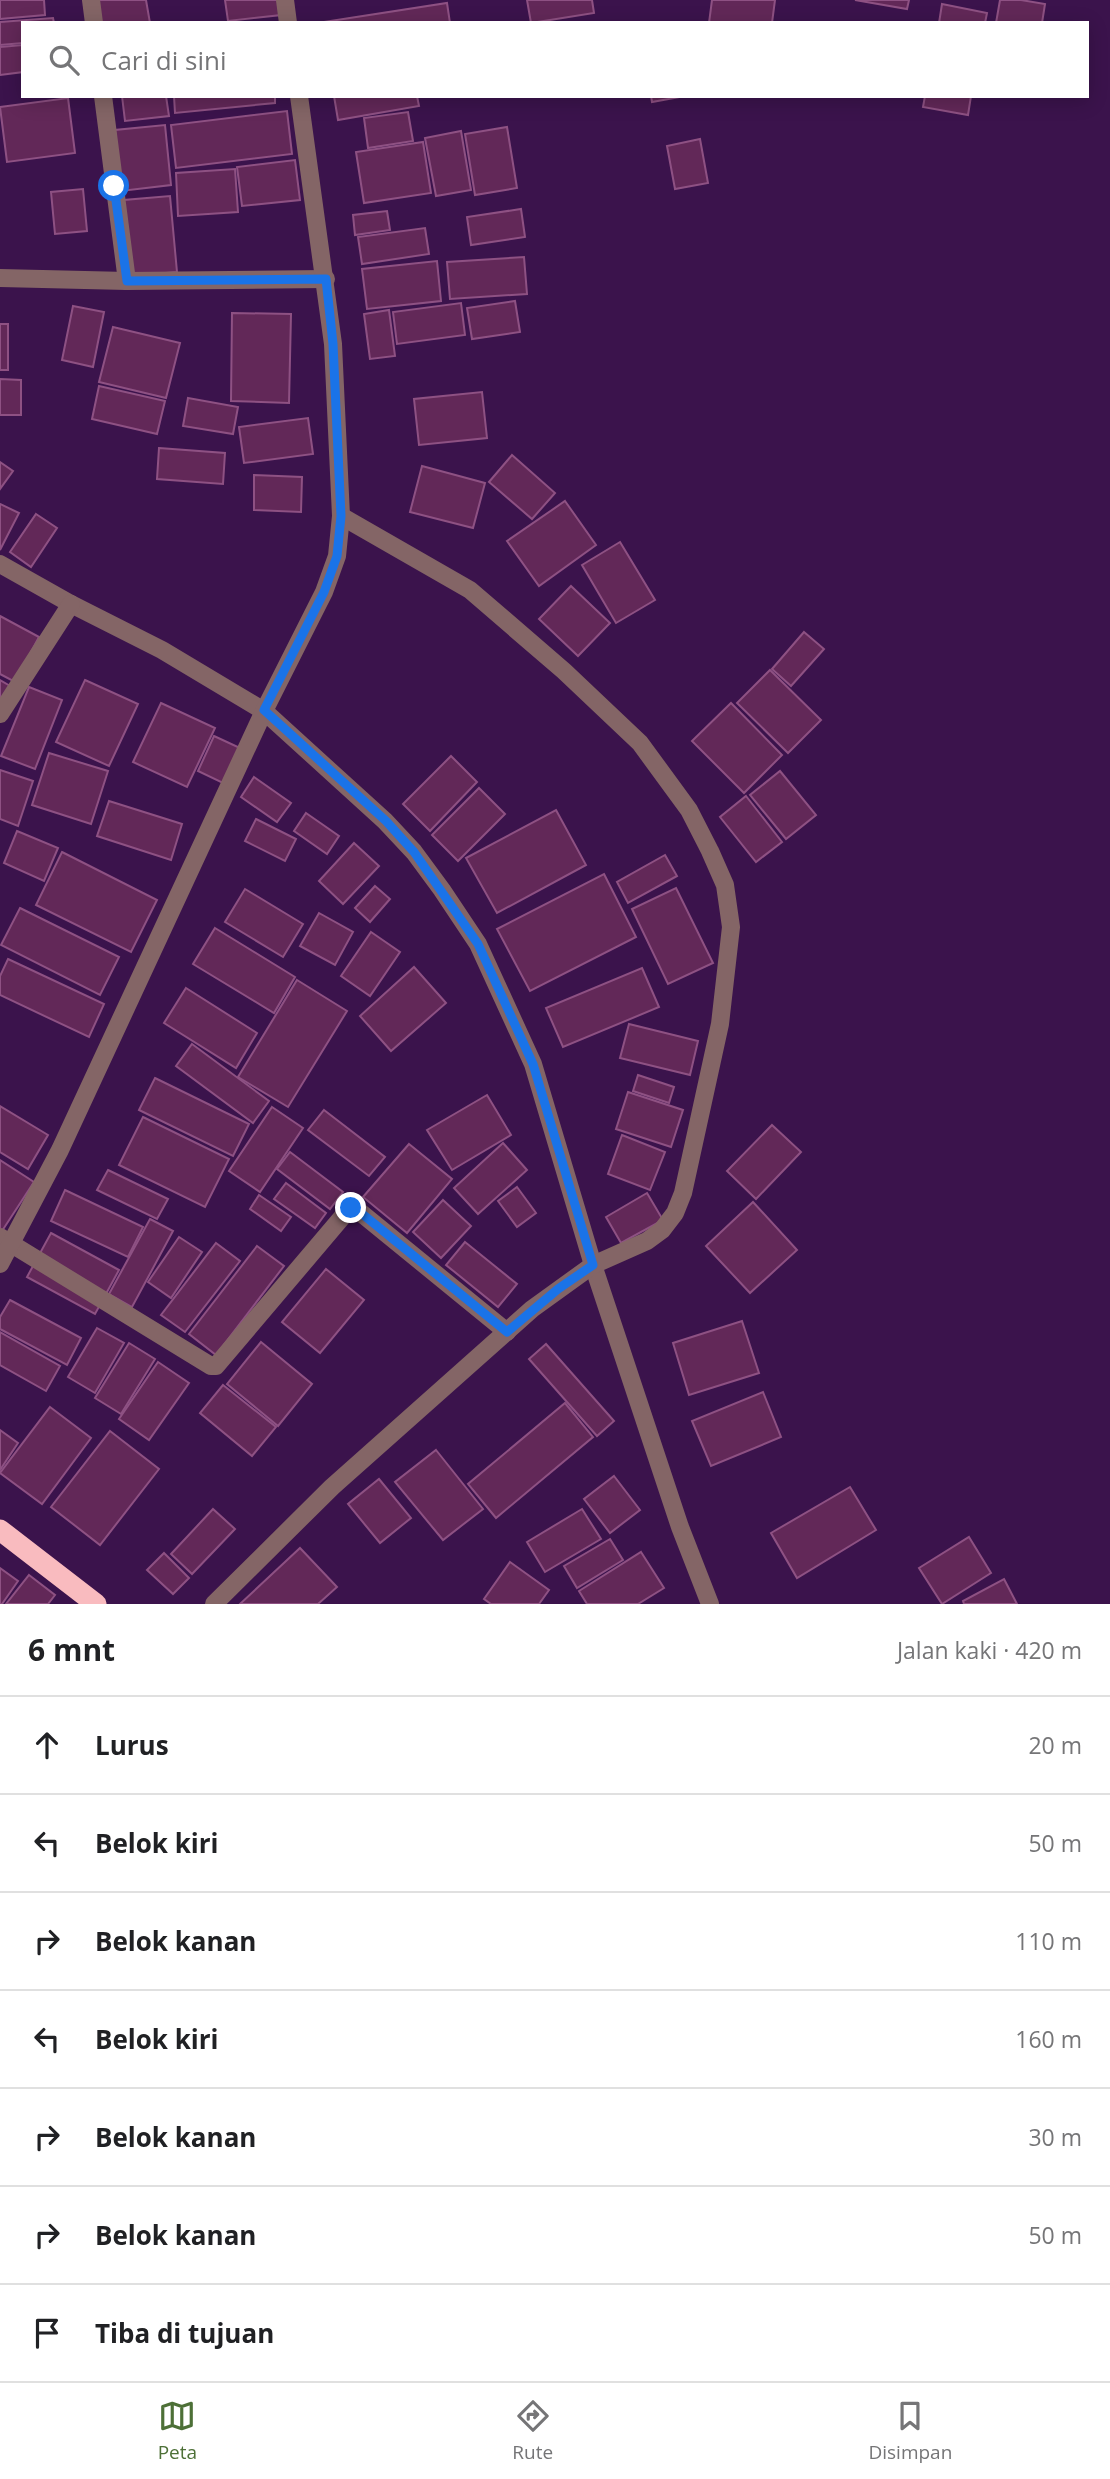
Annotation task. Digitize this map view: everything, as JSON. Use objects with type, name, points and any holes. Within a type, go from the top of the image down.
[{"type":"highway","points":[[0,1530],[96,1604]]},
{"type":"street","points":[[91,0],[94,21]]},
{"type":"street","points":[[285,0],[288,21]]},
{"type":"street","points":[[103,98],[127,281]]},
{"type":"street","points":[[0,1264],[5,1240],[60,1150],[264,710],[324,592],[337,556],[341,516],[333,344],[299,98]]},
{"type":"street","points":[[0,278],[127,281],[326,279]]},
{"type":"street","points":[[214,1604],[332,1487],[558,1289],[593,1265],[647,1241],[662,1230],[675,1213],[683,1193],[723,1001],[731,927],[725,885],[689,810],[640,743],[564,671],[470,590],[341,516]]},
{"type":"street","points":[[0,564],[162,650],[264,710],[393,829],[414,852],[478,944],[533,1064],[593,1265],[680,1527],[710,1604]]},
{"type":"street","points":[[0,714],[71,604]]},
{"type":"street","points":[[5,1240],[204,1364],[216,1366],[349,1209],[355,1208],[507,1332]]},
{"type":"building","points":[[0,0],[44,0],[45,15],[0,19]]},
{"type":"building","points":[[96,0],[146,0],[150,21],[99,21]]},
{"type":"building","points":[[225,0],[279,0],[281,15],[228,21]]},
{"type":"building","points":[[527,0],[592,0],[594,13],[531,21]]},
{"type":"building","points":[[712,0],[775,0],[772,21],[709,21]]},
{"type":"building","points":[[855,0],[909,0],[907,9]]},
{"type":"building","points":[[1000,0],[1045,4],[1042,21],[996,21]]},
{"type":"building","points":[[447,3],[450,21],[330,21]]},
{"type":"building","points":[[942,4],[987,13],[985,21],[939,21]]},
{"type":"building","points":[[53,18],[54,21],[21,21],[21,43],[0,45],[0,22]]},
{"type":"building","points":[[21,45],[21,72],[0,75],[0,47]]},
{"type":"building","points":[[68,98],[75,153],[7,162],[0,107]]},
{"type":"building","points":[[122,98],[166,98],[169,116],[125,121]]},
{"type":"building","points":[[174,98],[275,98],[275,103],[175,113]]},
{"type":"building","points":[[334,98],[417,98],[419,106],[338,120]]},
{"type":"building","points":[[651,98],[674,98],[652,102]]},
{"type":"building","points":[[925,98],[971,98],[968,115],[923,107]]},
{"type":"building","points":[[287,111],[292,154],[176,168],[171,125]]},
{"type":"building","points":[[408,112],[413,141],[368,148],[364,118]]},
{"type":"building","points":[[165,125],[171,185],[121,191],[115,130]]},
{"type":"building","points":[[507,127],[517,188],[475,195],[465,134]]},
{"type":"building","points":[[461,131],[471,190],[436,196],[425,138]]},
{"type":"building","points":[[700,139],[708,183],[675,189],[667,146]]},
{"type":"building","points":[[423,142],[431,193],[364,203],[356,152]]},
{"type":"building","points":[[295,160],[300,200],[242,206],[237,167]]},
{"type":"building","points":[[235,169],[238,212],[178,216],[176,173]]},
{"type":"building","points":[[83,189],[87,231],[55,234],[51,192]]},
{"type":"building","points":[[170,196],[177,272],[131,276],[124,200]]},
{"type":"building","points":[[521,209],[525,237],[471,245],[467,217]]},
{"type":"building","points":[[387,211],[390,230],[355,235],[353,215]]},
{"type":"building","points":[[425,228],[429,254],[362,264],[358,237]]},
{"type":"building","points":[[524,257],[527,294],[450,299],[447,262]]},
{"type":"building","points":[[437,261],[441,301],[367,309],[362,269]]},
{"type":"building","points":[[515,301],[520,332],[472,339],[467,308]]},
{"type":"building","points":[[461,303],[465,335],[397,344],[393,312]]},
{"type":"building","points":[[73,306],[104,312],[93,367],[62,360]]},
{"type":"building","points":[[389,310],[395,356],[370,359],[364,314]]},
{"type":"building","points":[[232,313],[291,314],[289,403],[231,401]]},
{"type":"building","points":[[0,324],[8,324],[8,370],[0,370]]},
{"type":"building","points":[[113,327],[180,343],[166,398],[99,382]]},
{"type":"building","points":[[0,379],[21,380],[21,415],[0,415]]},
{"type":"building","points":[[99,386],[165,401],[157,434],[92,419]]},
{"type":"building","points":[[482,392],[487,438],[419,445],[414,399]]},
{"type":"building","points":[[188,398],[238,407],[233,434],[183,426]]},
{"type":"building","points":[[308,418],[313,454],[244,463],[239,427]]},
{"type":"building","points":[[159,448],[225,453],[223,484],[157,479]]},
{"type":"building","points":[[512,455],[555,493],[532,519],[489,482]]},
{"type":"building","points":[[0,462],[13,471],[0,489]]},
{"type":"building","points":[[422,466],[485,483],[473,528],[410,512]]},
{"type":"building","points":[[254,475],[302,477],[301,512],[254,510]]},
{"type":"building","points":[[565,501],[596,545],[539,586],[507,541]]},
{"type":"building","points":[[0,504],[19,513],[0,550]]},
{"type":"building","points":[[36,514],[57,528],[31,567],[10,552]]},
{"type":"building","points":[[620,542],[655,600],[616,623],[582,565]]},
{"type":"building","points":[[571,586],[610,623],[578,656],[539,619]]},
{"type":"building","points":[[0,616],[39,637],[15,682],[0,674]]},
{"type":"building","points":[[804,632],[824,649],[791,686],[772,669]]},
{"type":"building","points":[[770,670],[821,720],[788,753],[737,703]]},
{"type":"building","points":[[0,680],[12,687],[0,708]]},
{"type":"building","points":[[85,680],[138,704],[109,766],[56,742]]},
{"type":"building","points":[[29,687],[62,700],[35,769],[1,756]]},
{"type":"building","points":[[161,703],[215,728],[187,787],[133,762]]},
{"type":"building","points":[[731,703],[782,755],[744,793],[692,741]]},
{"type":"building","points":[[214,736],[240,748],[223,783],[198,771]]},
{"type":"building","points":[[49,753],[108,771],[91,824],[32,805]]},
{"type":"building","points":[[451,756],[477,782],[430,831],[403,804]]},
{"type":"building","points":[[0,770],[33,781],[18,826],[0,819]]},
{"type":"building","points":[[780,771],[816,815],[786,839],[750,795]]},
{"type":"building","points":[[254,777],[291,803],[277,822],[241,797]]},
{"type":"building","points":[[479,788],[505,814],[458,861],[432,835]]},
{"type":"building","points":[[746,796],[782,842],[756,862],[720,817]]},
{"type":"building","points":[[109,801],[182,824],[171,860],[97,836]]},
{"type":"building","points":[[556,810],[586,865],[497,913],[466,858]]},
{"type":"building","points":[[306,813],[339,836],[327,854],[294,831]]},
{"type":"building","points":[[256,819],[296,839],[285,861],[245,841]]},
{"type":"building","points":[[17,831],[58,848],[44,881],[4,863]]},
{"type":"building","points":[[354,843],[379,866],[343,904],[319,881]]},
{"type":"building","points":[[62,852],[157,900],[131,952],[36,905]]},
{"type":"building","points":[[665,855],[677,876],[628,903],[617,882]]},
{"type":"building","points":[[604,874],[636,937],[530,991],[497,929]]},
{"type":"building","points":[[375,886],[390,899],[370,922],[355,908]]},
{"type":"building","points":[[676,888],[713,963],[668,984],[632,909]]},
{"type":"building","points":[[245,889],[303,924],[283,957],[225,922]]},
{"type":"building","points":[[20,908],[119,957],[100,995],[1,945]]},
{"type":"building","points":[[319,913],[353,932],[335,965],[300,946]]},
{"type":"building","points":[[215,928],[295,977],[274,1013],[193,964]]},
{"type":"building","points":[[371,932],[400,952],[370,996],[341,976]]},
{"type":"building","points":[[8,959],[104,1004],[89,1037],[0,995],[0,976]]},
{"type":"building","points":[[414,967],[446,1003],[391,1051],[360,1016]]},
{"type":"building","points":[[642,968],[659,1007],[563,1047],[546,1008]]},
{"type":"building","points":[[297,980],[347,1011],[288,1107],[238,1077]]},
{"type":"building","points":[[186,988],[257,1033],[236,1068],[164,1023]]},
{"type":"building","points":[[629,1024],[698,1041],[690,1075],[620,1058]]},
{"type":"building","points":[[192,1044],[269,1101],[253,1123],[176,1066]]},
{"type":"building","points":[[638,1075],[674,1087],[669,1103],[633,1091]]},
{"type":"building","points":[[155,1078],[249,1124],[233,1156],[139,1110]]},
{"type":"building","points":[[628,1092],[683,1110],[671,1147],[616,1129]]},
{"type":"building","points":[[487,1095],[511,1135],[452,1170],[427,1130]]},
{"type":"building","points":[[0,1106],[48,1135],[28,1169],[0,1152]]},
{"type":"building","points":[[272,1107],[303,1128],[260,1192],[229,1171]]},
{"type":"building","points":[[324,1110],[385,1157],[369,1176],[308,1130]]},
{"type":"building","points":[[143,1117],[229,1159],[205,1207],[119,1165]]},
{"type":"building","points":[[772,1125],[801,1152],[756,1199],[727,1171]]},
{"type":"building","points":[[622,1135],[665,1152],[650,1190],[608,1174]]},
{"type":"building","points":[[503,1143],[527,1170],[478,1214],[454,1188]]},
{"type":"building","points":[[409,1144],[452,1179],[407,1233],[363,1197]]},
{"type":"building","points":[[290,1152],[343,1192],[330,1209],[277,1169]]},
{"type":"building","points":[[0,1160],[34,1182],[2,1231],[0,1229]]},
{"type":"building","points":[[108,1170],[168,1199],[157,1219],[97,1190]]},
{"type":"building","points":[[286,1183],[326,1213],[315,1228],[274,1199]]},
{"type":"building","points":[[517,1187],[536,1213],[517,1227],[498,1201]]},
{"type":"building","points":[[65,1190],[143,1227],[128,1257],[51,1221]]},
{"type":"building","points":[[647,1193],[663,1220],[621,1243],[606,1217]]},
{"type":"building","points":[[259,1195],[291,1217],[281,1231],[250,1209]]},
{"type":"building","points":[[443,1200],[471,1226],[441,1258],[413,1232]]},
{"type":"building","points":[[753,1202],[797,1250],[750,1293],[706,1246]]},
{"type":"building","points":[[150,1219],[173,1231],[132,1307],[109,1294]]},
{"type":"building","points":[[51,1233],[119,1270],[95,1314],[27,1277]]},
{"type":"building","points":[[179,1237],[202,1252],[171,1298],[148,1282]]},
{"type":"building","points":[[465,1242],[517,1284],[498,1307],[446,1265]]},
{"type":"building","points":[[216,1243],[240,1261],[185,1332],[161,1315]]},
{"type":"building","points":[[257,1246],[284,1266],[216,1355],[189,1334]]},
{"type":"building","points":[[326,1269],[364,1300],[320,1353],[282,1322]]},
{"type":"building","points":[[10,1300],[81,1338],[67,1365],[0,1329],[0,1317]]},
{"type":"building","points":[[742,1321],[759,1373],[689,1395],[673,1343]]},
{"type":"building","points":[[97,1328],[124,1343],[95,1393],[68,1377]]},
{"type":"building","points":[[0,1332],[60,1366],[46,1391],[0,1365]]},
{"type":"building","points":[[261,1342],[312,1384],[278,1426],[227,1384]]},
{"type":"building","points":[[129,1343],[155,1359],[121,1414],[95,1398]]},
{"type":"building","points":[[546,1344],[614,1421],[597,1436],[529,1359]]},
{"type":"building","points":[[158,1362],[189,1383],[149,1440],[119,1419]]},
{"type":"building","points":[[223,1385],[276,1427],[252,1456],[200,1413]]},
{"type":"building","points":[[763,1392],[781,1437],[711,1466],[692,1421]]},
{"type":"building","points":[[565,1403],[593,1437],[496,1518],[468,1484]]},
{"type":"building","points":[[50,1407],[91,1438],[42,1504],[0,1473]]},
{"type":"building","points":[[0,1430],[18,1443],[0,1470]]},
{"type":"building","points":[[110,1431],[159,1469],[100,1545],[51,1507]]},
{"type":"building","points":[[436,1450],[483,1509],[443,1540],[395,1482]]},
{"type":"building","points":[[614,1476],[640,1510],[610,1533],[584,1499]]},
{"type":"building","points":[[379,1479],[411,1518],[380,1543],[348,1504]]},
{"type":"building","points":[[850,1487],[876,1530],[797,1578],[771,1533]]},
{"type":"building","points":[[213,1509],[235,1529],[192,1574],[171,1554]]},
{"type":"building","points":[[582,1509],[601,1539],[545,1572],[527,1542]]},
{"type":"building","points":[[969,1537],[991,1573],[942,1604],[919,1568]]},
{"type":"building","points":[[610,1539],[623,1560],[577,1588],[564,1566]]},
{"type":"building","points":[[300,1548],[337,1587],[318,1604],[240,1604]]},
{"type":"building","points":[[641,1552],[664,1588],[638,1604],[587,1604],[579,1591]]},
{"type":"building","points":[[164,1553],[189,1578],[173,1594],[147,1570]]},
{"type":"building","points":[[510,1562],[549,1590],[539,1604],[491,1604],[484,1599]]},
{"type":"building","points":[[0,1568],[18,1581],[2,1604],[0,1604]]},
{"type":"building","points":[[29,1575],[55,1595],[48,1604],[6,1604]]},
{"type":"building","points":[[1004,1579],[1017,1604],[964,1604],[963,1601]]},
{"type":"route","points":[[114,186],[127,281],[326,279],[333,344],[341,516],[337,556],[324,592],[264,710],[386,821],[414,852],[478,944],[533,1064],[593,1265],[558,1289],[507,1332],[355,1208],[351,1208]]}]
